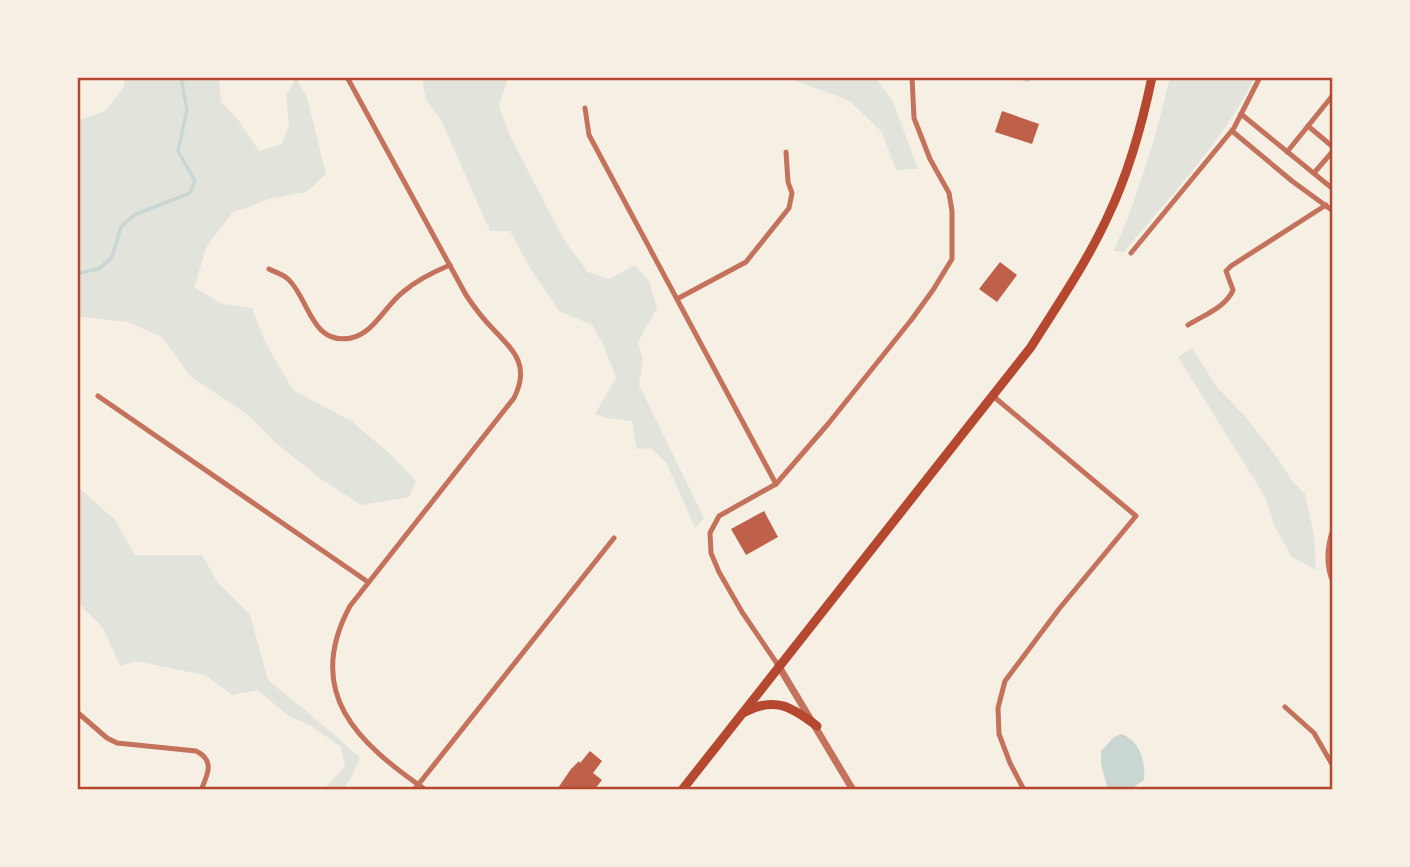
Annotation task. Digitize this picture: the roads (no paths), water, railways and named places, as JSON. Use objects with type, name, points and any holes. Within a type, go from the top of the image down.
[{"type":"main road","points":[[682,790],[1031,347],[1070,286],[1110,214],[1141,128],[1152,77]]},
{"type":"main road","points":[[740,715],[757,706],[775,704],[796,710],[817,726]]},
{"type":"street","points":[[347,77],[450,265],[478,312],[517,355],[521,372],[514,398],[350,606],[336,638],[332,668],[335,687],[355,730],[416,787],[426,790]]},
{"type":"street","points":[[853,790],[817,726],[719,572],[711,553],[710,533],[719,516],[776,484],[828,424],[933,290],[952,259],[952,211],[942,176],[930,159],[914,118],[912,77]]},
{"type":"street","points":[[1131,253],[1232,131],[1260,77]]},
{"type":"street","points":[[1287,152],[1333,95]]},
{"type":"street","points":[[585,108],[589,135],[776,484]]},
{"type":"street","points":[[1241,114],[1333,189]]},
{"type":"street","points":[[1308,126],[1333,149],[1314,173]]},
{"type":"street","points":[[1232,131],[1333,211]]},
{"type":"street","points":[[677,299],[746,262],[789,208],[792,193],[788,182],[786,152]]},
{"type":"street","points":[[1313,195],[1324,181]]},
{"type":"street","points":[[1188,325],[1231,296],[1233,290],[1226,271],[1231,266],[1326,205]]},
{"type":"street","points":[[269,269],[289,279],[317,327],[343,339],[360,335],[369,329],[413,283],[450,265]]},
{"type":"street","points":[[98,396],[368,582]]},
{"type":"street","points":[[993,396],[1136,516],[1059,609],[1005,681],[998,708],[999,734],[1024,790]]},
{"type":"street","points":[[1333,529],[1327,553],[1333,582]]},
{"type":"street","points":[[416,787],[614,538]]},
{"type":"street","points":[[1285,707],[1314,733],[1333,766]]},
{"type":"street","points":[[77,712],[107,738],[117,743],[196,751],[202,754],[207,759],[209,771],[201,790]]},
{"type":"waterway","points":[[77,274],[100,268],[112,257],[121,227],[134,215],[190,193],[195,181],[178,151],[187,110],[181,77]]},
{"type":"waterway","points":[[1017,77],[1028,80]]}]
